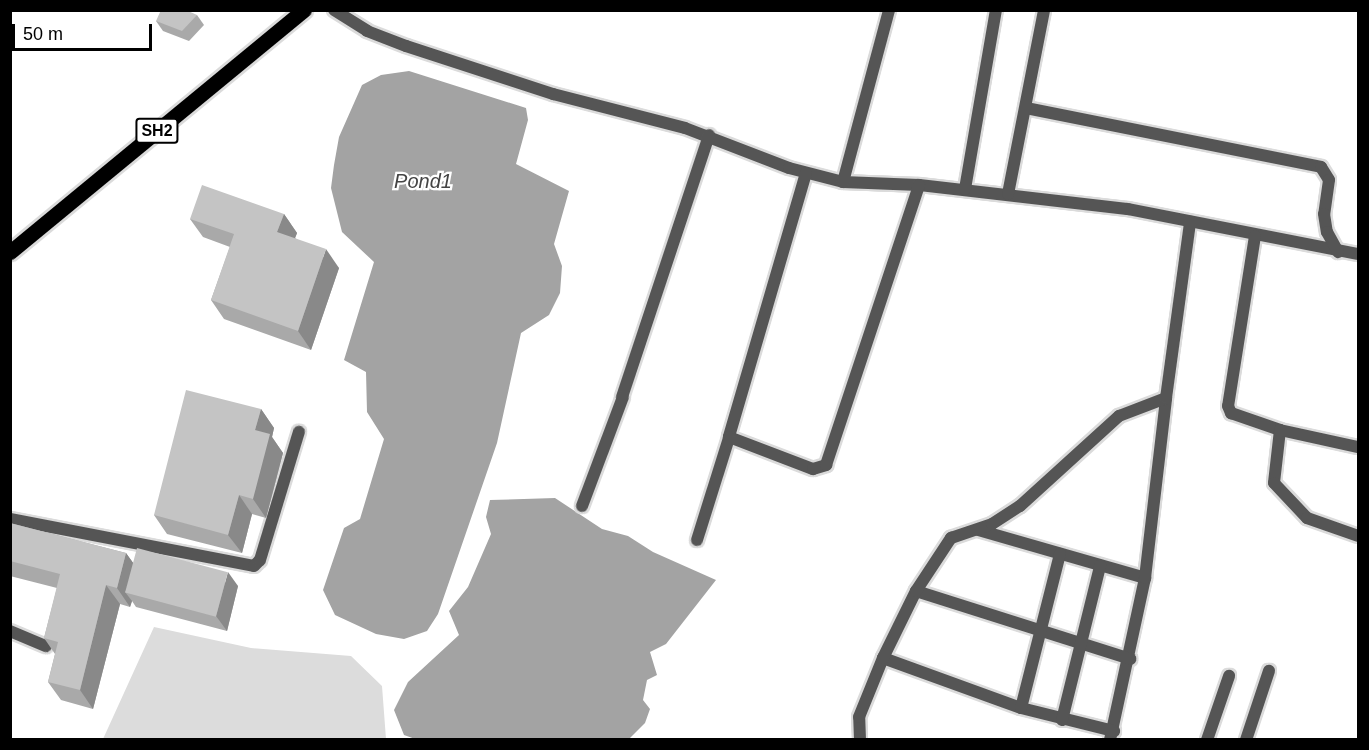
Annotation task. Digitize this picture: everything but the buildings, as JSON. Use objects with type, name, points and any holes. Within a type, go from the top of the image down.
[{"type":"main road","name":"SH2","points":[[10,252],[304,10]]},
{"type":"street","points":[[334,10],[367,31],[406,46],[553,94],[709,135],[806,173],[843,182],[919,184],[1128,209],[1255,236],[1359,254]]},
{"type":"street","points":[[843,182],[889,10]]},
{"type":"street","points":[[965,189],[996,10]]},
{"type":"street","points":[[1008,194],[1044,10]]},
{"type":"street","points":[[1026,108],[1321,167],[1329,180],[1324,214],[1327,232],[1338,252]]},
{"type":"street","points":[[582,506],[623,397],[709,135]]},
{"type":"street","points":[[697,540],[806,173]]},
{"type":"street","points":[[729,438],[813,469],[826,465],[919,184]]},
{"type":"street","points":[[883,658],[1021,708],[1112,735],[1130,659],[1145,578],[1190,222]]},
{"type":"street","points":[[1255,236],[1228,406],[1231,413],[1280,430],[1359,447]]},
{"type":"street","points":[[978,530],[1033,496],[1119,416],[1166,398]]},
{"type":"street","points":[[1280,430],[1273,477],[1278,489],[1307,518],[1359,536]]},
{"type":"street","points":[[10,519],[254,566],[260,560],[299,432]]},
{"type":"street","points":[[860,740],[859,717],[883,658],[916,591],[951,538],[960,532],[978,530],[1145,578]]},
{"type":"street","points":[[1021,708],[1043,632],[1060,554]]},
{"type":"street","points":[[1062,720],[1100,566]]},
{"type":"street","points":[[916,591],[1080,646],[1130,659]]},
{"type":"street","points":[[10,631],[46,646]]},
{"type":"street","points":[[1246,740],[1269,671]]},
{"type":"street","points":[[1207,740],[1229,676]]},
{"type":"shaded area","points":[[154,627],[251,648],[351,656],[382,686],[386,739],[103,739]]},
{"type":"water","name":"Pond1","points":[[409,71],[526,108],[528,120],[516,164],[569,191],[554,244],[562,266],[560,293],[549,315],[521,333],[497,443],[438,614],[427,631],[404,639],[376,634],[335,615],[323,590],[344,528],[360,519],[384,439],[367,412],[366,372],[344,360],[374,262],[342,232],[331,188],[334,165],[339,137],[362,85],[381,75]]},
{"type":"water","points":[[555,498],[602,529],[628,536],[653,552],[716,580],[666,644],[650,652],[657,675],[647,680],[643,700],[650,709],[645,723],[628,740],[418,740],[404,735],[394,710],[408,682],[459,635],[449,611],[468,587],[491,534],[486,517],[490,500]]}]
